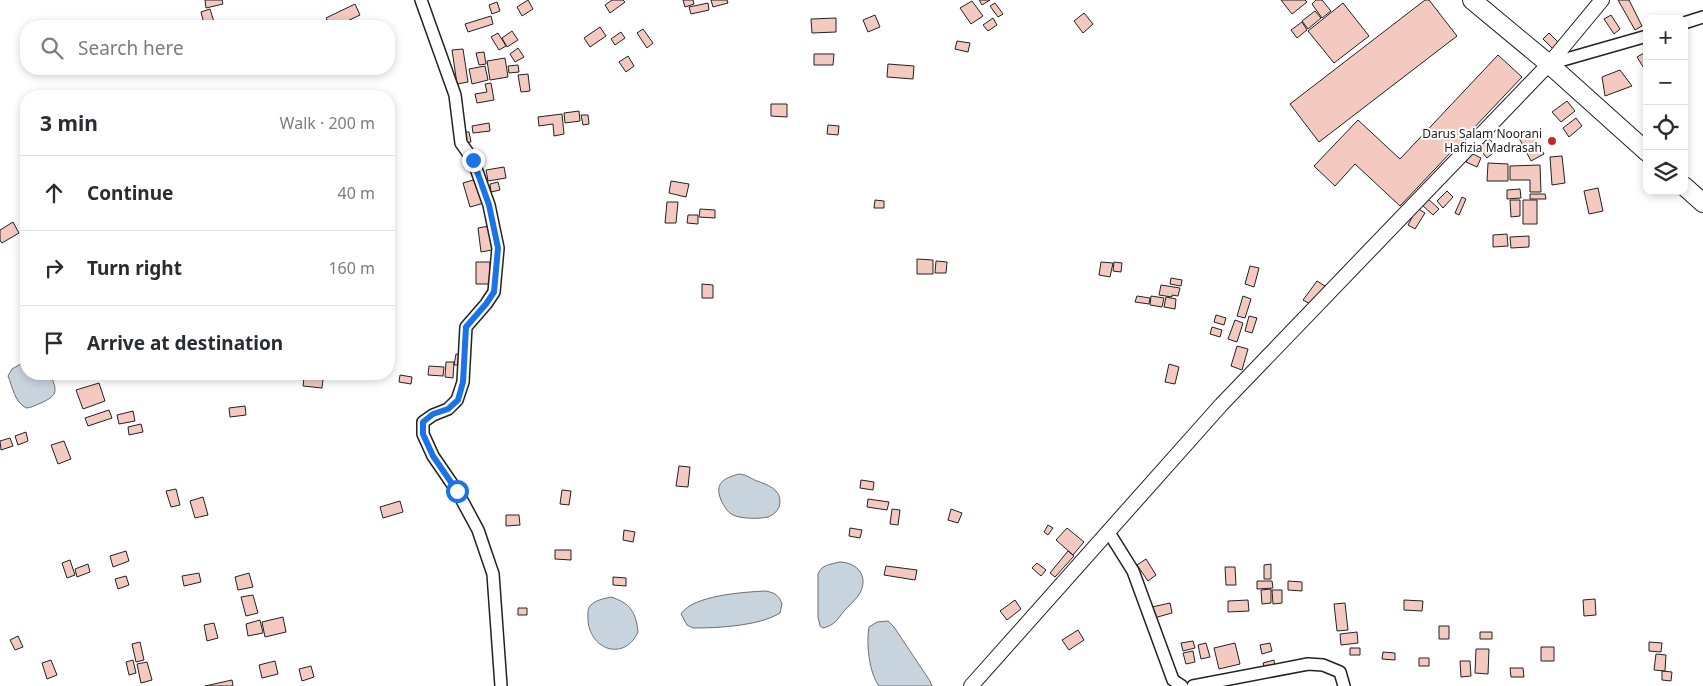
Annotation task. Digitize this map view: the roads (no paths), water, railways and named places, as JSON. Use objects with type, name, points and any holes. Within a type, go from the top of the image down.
[{"type":"main road","points":[[1472,0],[1549,64],[1645,150]]},
{"type":"main road","points":[[1688,189],[1703,202]]},
{"type":"street","points":[[421,0],[455,95],[461,143],[473,160],[489,205],[498,248],[494,292],[466,327],[463,382],[458,400],[448,409],[433,414],[423,422],[423,434],[433,456],[457,491],[478,530],[493,574],[501,686]]},
{"type":"street","points":[[971,686],[1221,404],[1549,64],[1602,0]]},
{"type":"street","points":[[1688,22],[1703,17]]},
{"type":"street","points":[[1549,64],[1643,37]]},
{"type":"street","points":[[1108,531],[1133,571],[1173,680],[1182,686]]},
{"type":"street","points":[[1193,686],[1308,664],[1323,665],[1340,672],[1344,686]]},
{"type":"place","name":"Darus Salam Noorani Hafizia Madrasah","points":[[1552,141]]}]
